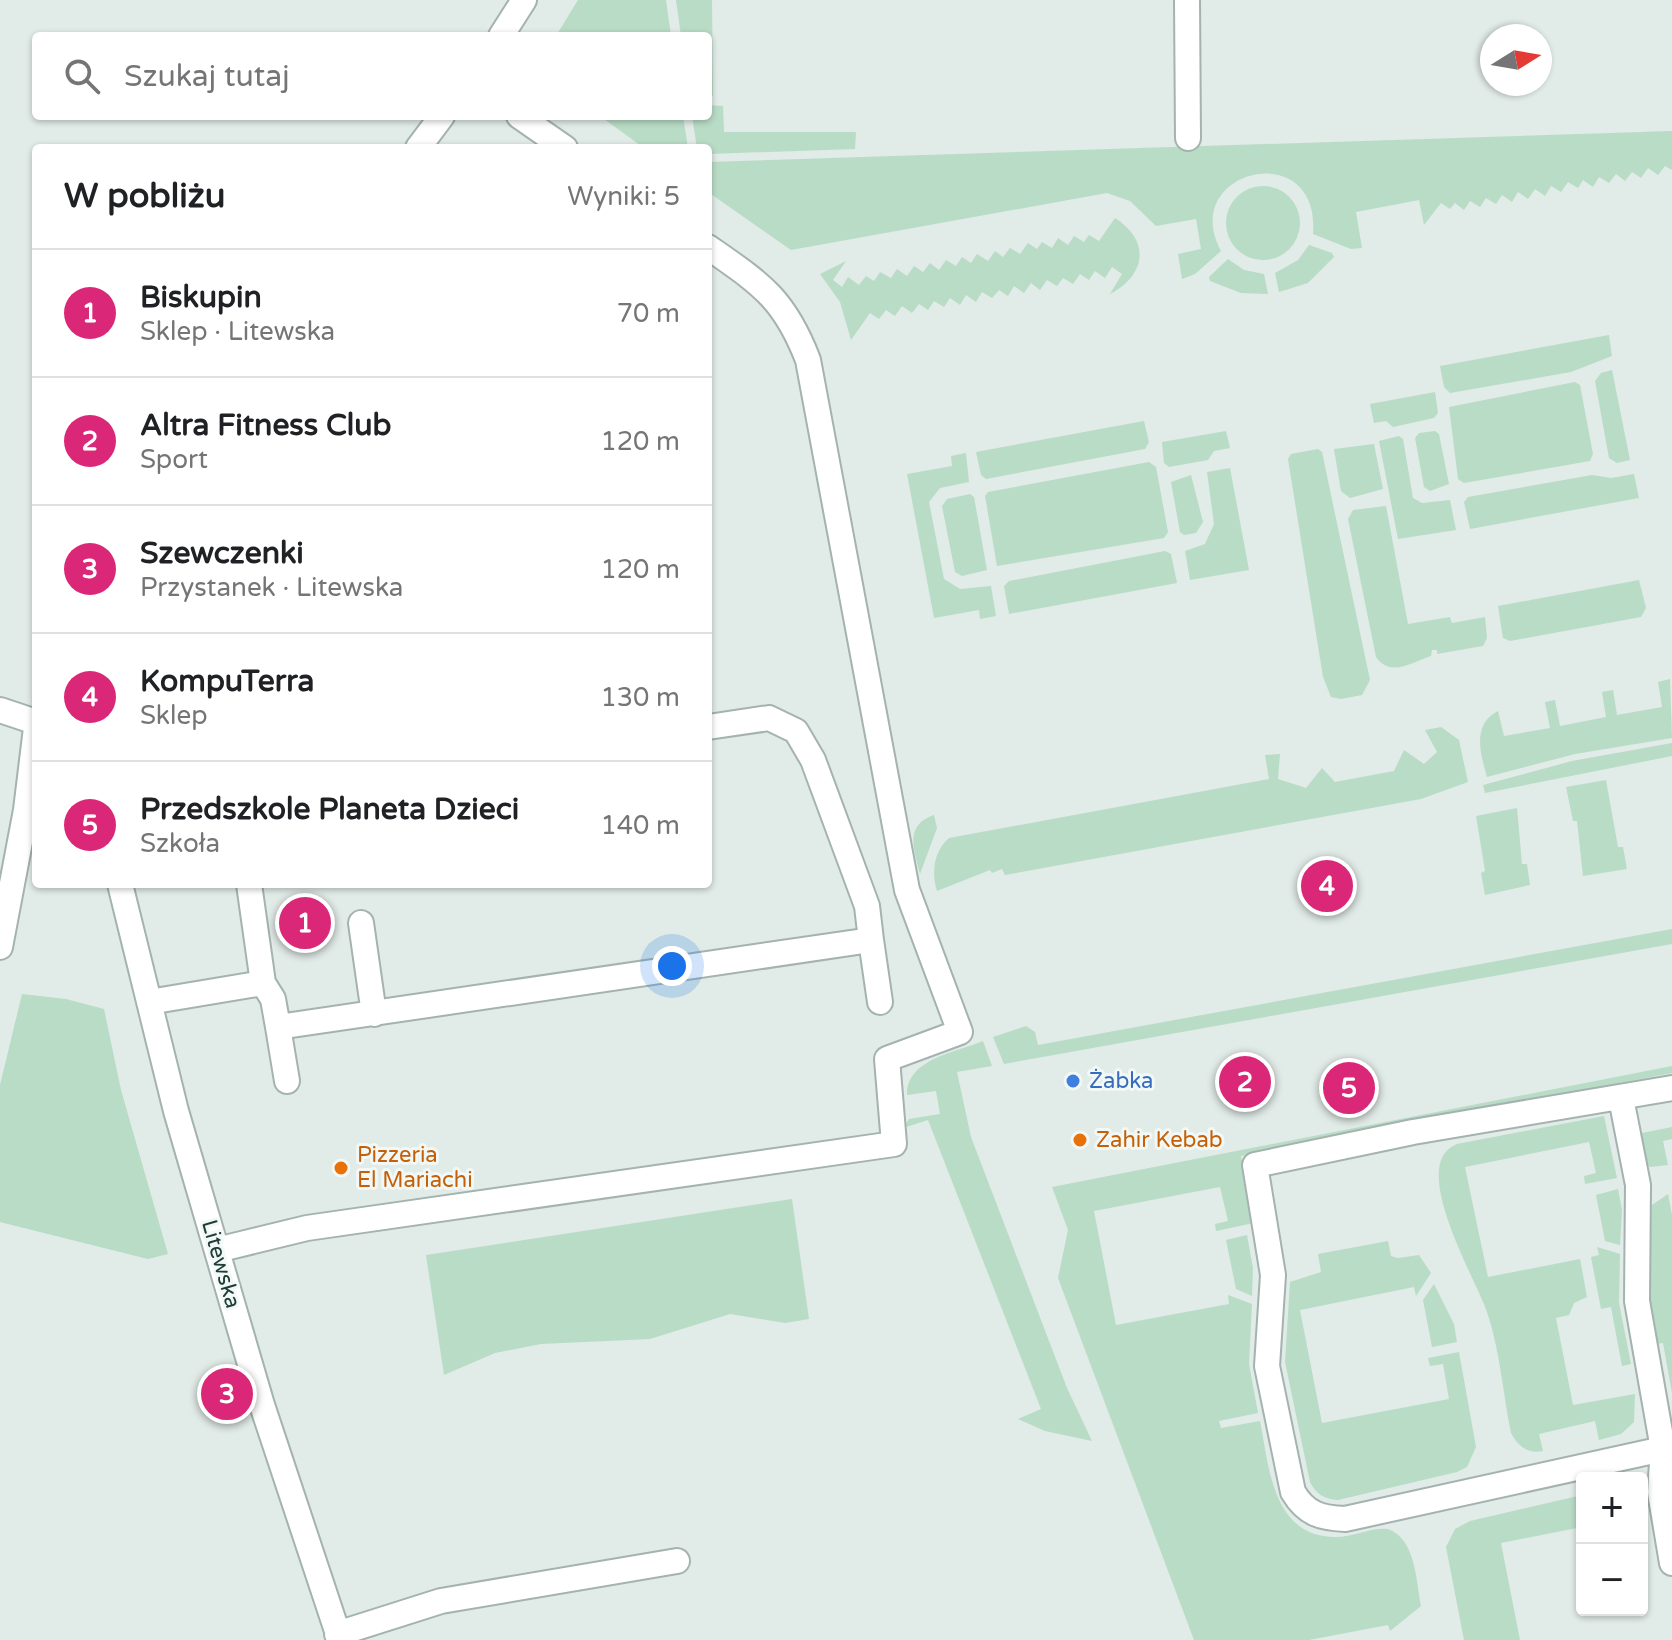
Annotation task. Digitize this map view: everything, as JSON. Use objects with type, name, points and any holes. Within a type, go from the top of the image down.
[{"type":"street","points":[[504,32],[524,0]]},
{"type":"street","points":[[1187,0],[1188,138]]},
{"type":"street","points":[[421,144],[439,120]]},
{"type":"street","points":[[525,120],[559,144]]},
{"type":"street","points":[[217,1250],[307,1228],[894,1144],[887,1059],[960,1032],[907,890],[808,360],[794,326],[766,288],[712,250]]},
{"type":"street","points":[[0,710],[32,723]]},
{"type":"street","points":[[712,726],[769,718],[796,731],[813,760],[867,906],[880,1002]]},
{"type":"street","points":[[0,946],[31,811]]},
{"type":"street","name":"Litewska","points":[[121,888],[176,1111],[275,1449],[338,1637]]},
{"type":"street","points":[[250,888],[263,983],[273,999],[287,1081]]},
{"type":"street","points":[[361,923],[374,1014]]},
{"type":"street","points":[[278,1027],[871,940]]},
{"type":"street","points":[[149,1002],[263,983]]},
{"type":"street","points":[[1667,1448],[1345,1519],[1322,1518],[1302,1507],[1293,1492],[1267,1366],[1273,1275],[1255,1165],[1413,1132],[1672,1088]]},
{"type":"street","points":[[1621,1098],[1638,1185],[1637,1301],[1667,1448],[1660,1492],[1672,1563]]},
{"type":"street","points":[[338,1637],[441,1601],[677,1561]]},
{"type":"green space","points":[[578,0],[666,0],[670,32],[558,32]]},
{"type":"green space","points":[[676,0],[712,0],[713,96],[712,32],[680,32]]},
{"type":"green space","points":[[712,105],[723,106],[724,132],[856,132],[855,149],[712,154],[712,144],[696,144],[693,120],[712,120]]},
{"type":"green space","points":[[606,120],[684,120],[687,144],[638,144]]},
{"type":"green space","points":[[1672,131],[1672,170],[1665,166],[1658,175],[1648,168],[1641,178],[1632,172],[1625,181],[1616,174],[1609,183],[1599,177],[1593,187],[1583,180],[1578,188],[1568,182],[1561,192],[1551,186],[1545,196],[1535,189],[1528,199],[1518,192],[1512,202],[1502,195],[1496,204],[1486,198],[1480,207],[1470,201],[1464,210],[1455,203],[1450,209],[1441,203],[1424,225],[1419,200],[1356,212],[1362,248],[1351,249],[1313,234],[1310,203],[1296,184],[1276,175],[1254,175],[1233,184],[1218,200],[1213,223],[1221,251],[1195,274],[1182,279],[1178,254],[1201,249],[1196,219],[1156,226],[1130,201],[1107,193],[791,250],[712,195],[712,162]]},
{"type":"green space","points":[[1263,186],[1284,192],[1294,202],[1300,223],[1294,244],[1284,254],[1263,260],[1242,254],[1232,244],[1226,223],[1232,202],[1242,192]]},
{"type":"green space","points":[[1115,218],[1134,237],[1140,258],[1131,277],[1110,294],[1122,274],[1112,267],[1105,278],[1095,271],[1089,280],[1080,274],[1073,284],[1063,278],[1057,286],[1047,280],[1040,290],[1031,283],[1024,293],[1014,286],[1008,296],[999,290],[992,298],[982,292],[976,302],[966,295],[960,305],[950,298],[944,307],[934,301],[928,310],[919,304],[912,313],[902,306],[895,316],[886,310],[879,319],[870,313],[851,340],[840,302],[820,274],[846,261],[833,280],[842,287],[848,277],[859,285],[866,276],[874,281],[880,272],[891,278],[897,269],[907,276],[914,266],[923,272],[930,263],[939,270],[946,260],[956,266],[962,257],[971,263],[977,254],[988,261],[995,251],[1003,257],[1010,248],[1020,254],[1028,243],[1037,249],[1042,242],[1052,248],[1058,238],[1068,245],[1074,236],[1084,242],[1089,235],[1099,241]]},
{"type":"green space","points":[[1309,245],[1332,253],[1334,257],[1308,283],[1279,292],[1275,273],[1298,260]]},
{"type":"green space","points":[[1228,259],[1244,270],[1264,274],[1268,294],[1241,293],[1210,281],[1209,277]]},
{"type":"green space","points":[[1609,335],[1612,356],[1571,372],[1450,393],[1444,387],[1440,366]]},
{"type":"green space","points":[[1612,370],[1630,460],[1617,463],[1609,458],[1595,381],[1601,373]]},
{"type":"green space","points":[[1575,382],[1580,385],[1593,454],[1590,461],[1464,483],[1458,479],[1449,407]]},
{"type":"green space","points":[[1435,392],[1438,413],[1434,418],[1393,427],[1386,421],[1374,423],[1370,404]]},
{"type":"green space","points":[[1144,421],[1149,442],[1145,449],[986,479],[981,475],[976,452]]},
{"type":"green space","points":[[1226,431],[1230,448],[1214,451],[1208,460],[1169,467],[1164,463],[1162,442]]},
{"type":"green space","points":[[1435,431],[1439,434],[1449,484],[1430,491],[1424,487],[1415,438],[1419,433]]},
{"type":"green space","points":[[1399,436],[1403,439],[1413,498],[1422,503],[1450,500],[1456,530],[1398,539],[1379,441]]},
{"type":"green space","points":[[1374,444],[1383,489],[1350,498],[1341,491],[1334,449]]},
{"type":"green space","points":[[1318,449],[1322,452],[1370,680],[1362,695],[1341,699],[1331,697],[1323,677],[1288,459],[1291,454]]},
{"type":"green space","points":[[966,453],[969,482],[940,488],[929,502],[944,579],[960,589],[991,586],[996,616],[980,619],[979,610],[934,618],[907,474],[952,466],[951,456]]},
{"type":"green space","points":[[1149,462],[1156,467],[1168,532],[1164,538],[997,566],[985,496],[988,492]]},
{"type":"green space","points":[[1230,468],[1249,570],[1190,580],[1185,551],[1205,544],[1214,524],[1207,472]]},
{"type":"green space","points":[[1634,474],[1639,498],[1470,529],[1464,502],[1468,497],[1592,475],[1611,478]]},
{"type":"green space","points":[[1191,475],[1203,522],[1196,533],[1184,535],[1180,532],[1171,482]]},
{"type":"green space","points":[[970,494],[974,497],[987,570],[962,576],[955,572],[942,506],[947,499]]},
{"type":"green space","points":[[1386,506],[1408,624],[1450,617],[1452,623],[1485,617],[1487,638],[1483,646],[1437,654],[1437,650],[1432,650],[1431,656],[1395,667],[1388,667],[1376,657],[1348,519],[1353,510]]},
{"type":"green space","points":[[1165,551],[1171,554],[1177,583],[1009,614],[1004,586],[1009,581]]},
{"type":"green space","points":[[1639,580],[1646,608],[1641,617],[1510,641],[1503,638],[1498,606]]},
{"type":"green space","points":[[1670,679],[1672,738],[1575,754],[1487,777],[1481,731],[1484,723],[1498,711],[1504,736],[1550,728],[1545,702],[1555,700],[1560,726],[1606,717],[1602,692],[1613,690],[1617,715],[1662,707],[1658,682]]},
{"type":"green space","points":[[1441,727],[1459,740],[1468,782],[1421,799],[1005,875],[1002,869],[992,873],[990,870],[937,891],[935,862],[949,838],[1269,779],[1265,755],[1280,754],[1278,779],[1306,788],[1322,768],[1335,782],[1394,771],[1404,750],[1424,764],[1437,752],[1425,730]]},
{"type":"green space","points":[[1672,743],[1672,756],[1485,793],[1483,785],[1572,761]]},
{"type":"green space","points":[[1606,780],[1618,847],[1623,847],[1627,869],[1583,876],[1577,821],[1573,821],[1566,787]]},
{"type":"green space","points":[[1517,808],[1522,864],[1527,864],[1530,885],[1485,895],[1481,873],[1485,871],[1476,816]]},
{"type":"green space","points":[[934,815],[937,828],[920,874],[914,847],[915,832],[918,825]]},
{"type":"green space","points":[[1672,929],[1672,944],[1004,1064],[993,1037],[1026,1026],[1035,1032],[1038,1045]]},
{"type":"green space","points":[[22,994],[66,999],[104,1009],[121,1090],[168,1254],[148,1259],[0,1222],[0,1085]]},
{"type":"green space","points":[[983,1041],[992,1066],[957,1072],[971,1137],[1067,1388],[1092,1441],[1045,1431],[1018,1419],[1041,1409],[928,1120],[903,1128],[909,1119],[940,1114],[936,1091],[907,1095],[915,1073],[947,1053]]},
{"type":"green space","points":[[1672,1066],[1672,1073],[1241,1156],[1254,1223],[1216,1231],[1215,1224],[1228,1221],[1220,1187],[1094,1211],[1116,1325],[1229,1304],[1228,1295],[1252,1304],[1249,1364],[1258,1413],[1219,1421],[1221,1428],[1260,1421],[1271,1477],[1285,1511],[1297,1524],[1313,1533],[1333,1537],[1388,1529],[1404,1542],[1413,1562],[1421,1606],[1390,1631],[1388,1625],[1309,1640],[1194,1640],[1058,1278],[1068,1230],[1052,1187]]},
{"type":"green space","points":[[1604,1116],[1617,1178],[1585,1184],[1584,1176],[1596,1173],[1589,1142],[1465,1167],[1488,1277],[1580,1259],[1587,1297],[1574,1303],[1569,1315],[1556,1318],[1573,1405],[1635,1394],[1634,1422],[1621,1434],[1599,1440],[1595,1421],[1539,1434],[1543,1451],[1532,1451],[1520,1445],[1511,1433],[1487,1312],[1449,1224],[1441,1197],[1439,1174],[1443,1155],[1457,1144]]},
{"type":"green space","points":[[1672,1127],[1672,1139],[1663,1141],[1668,1165],[1650,1167],[1645,1163],[1637,1134]]},
{"type":"green space","points":[[1618,1189],[1622,1210],[1620,1245],[1605,1241],[1596,1195]]},
{"type":"green space","points":[[1668,1194],[1672,1215],[1672,1393],[1663,1343],[1655,1344],[1648,1300],[1652,1205]]},
{"type":"green space","points":[[792,1199],[809,1319],[785,1323],[730,1314],[650,1339],[541,1344],[495,1353],[444,1375],[426,1255]]},
{"type":"green space","points":[[1247,1235],[1253,1268],[1252,1296],[1236,1289],[1226,1240]]},
{"type":"green space","points":[[1388,1241],[1391,1256],[1419,1255],[1431,1273],[1416,1296],[1414,1287],[1300,1310],[1322,1423],[1449,1399],[1443,1364],[1430,1366],[1428,1358],[1459,1352],[1476,1447],[1467,1467],[1457,1472],[1338,1500],[1321,1495],[1310,1482],[1285,1362],[1290,1282],[1321,1272],[1318,1254]]},
{"type":"green space","points":[[1597,1247],[1620,1254],[1619,1303],[1631,1364],[1622,1366],[1611,1307],[1601,1309],[1591,1257],[1599,1255]]},
{"type":"green space","points":[[1434,1284],[1454,1324],[1457,1342],[1432,1347],[1423,1300]]},
{"type":"green space","points":[[1576,1496],[1576,1528],[1501,1543],[1520,1640],[1464,1640],[1446,1547],[1455,1529],[1470,1521]]},
{"type":"place","name":"KompuTerra","points":[[1327,886]]},
{"type":"place","name":"Biskupin","points":[[305,923]]},
{"type":"place","name":"Żabka","points":[[1073,1081]]},
{"type":"place","name":"Altra Fitness Club","points":[[1245,1082]]},
{"type":"place","name":"Przedszkole Planeta Dzieci","points":[[1349,1088]]},
{"type":"place","name":"Zahir Kebab","points":[[1080,1140]]},
{"type":"place","name":"Pizzeria El Mariachi","points":[[341,1168]]},
{"type":"place","name":"Szewczenki","points":[[227,1394]]}]
